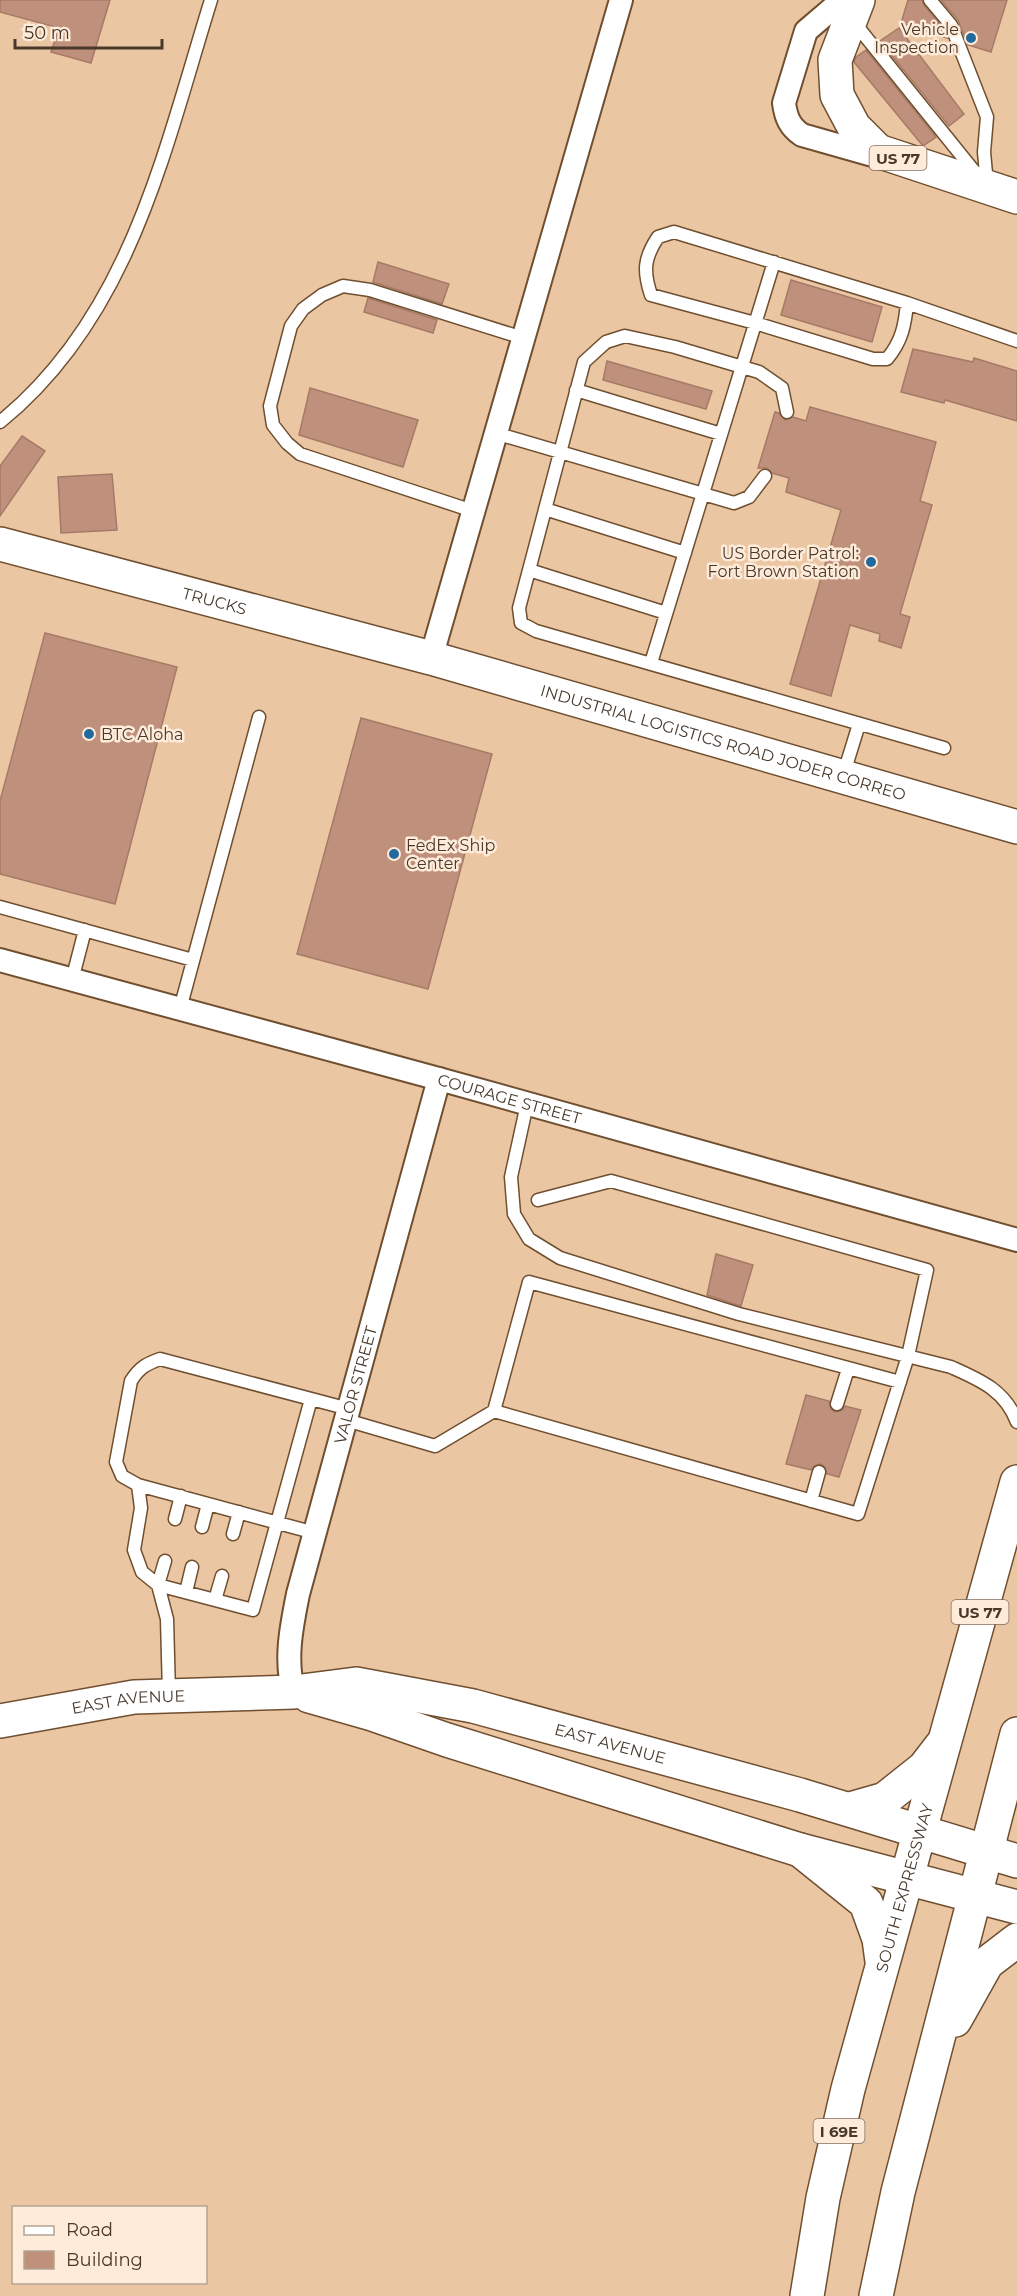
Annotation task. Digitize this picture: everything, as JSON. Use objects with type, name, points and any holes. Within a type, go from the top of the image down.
[{"type":"main road","name":"US 77","points":[[849,6],[834,60],[837,95],[854,127],[878,151],[1002,193]]},
{"type":"main road","name":"TRUCKS","points":[[0,544],[431,658]]},
{"type":"main road","name":"INDUSTRIAL LOGISTICS ROAD JODER CORREO","points":[[431,658],[1017,827]]},
{"type":"main road","name":"SOUTH EXPRESSWAY","points":[[807,2296],[823,2198],[848,2090],[909,1879],[944,1742],[1017,1482]]},
{"type":"main road","name":"EAST AVENUE","points":[[0,1721],[134,1697],[294,1692],[356,1684],[473,1706],[850,1809],[1017,1861]]},
{"type":"main road","name":"EAST AVENUE","points":[[294,1692],[372,1714],[459,1744],[800,1850],[1017,1907]]},
{"type":"main road","points":[[876,2296],[898,2192],[1017,1734]]},
{"type":"main road","points":[[850,1809],[885,1799],[924,1768],[944,1742]]},
{"type":"main road","points":[[800,1850],[866,1903],[879,1939],[883,1969]]},
{"type":"main road","points":[[932,2061],[987,1964],[1017,1940]]},
{"type":"street","points":[[431,658],[621,0]]},
{"type":"street","points":[[849,6],[833,8],[806,31],[784,103],[786,115],[793,128],[813,140],[938,173]]},
{"type":"street","name":"COURAGE STREET","points":[[0,960],[1017,1240]]},
{"type":"street","name":"VALOR STREET","points":[[294,1692],[291,1682],[292,1624],[298,1594],[439,1079]]},
{"type":"lane","points":[[0,422],[69,351],[93,317],[118,272],[147,206],[211,0]]},
{"type":"lane","points":[[930,0],[951,25],[987,117],[984,152],[1002,193]]},
{"type":"lane","points":[[849,6],[1002,193]]},
{"type":"lane","points":[[907,303],[904,327],[898,346],[887,359],[873,359],[755,323],[651,295],[644,276],[648,251],[658,237],[674,232],[907,303],[1017,341]]},
{"type":"lane","points":[[651,663],[774,262]]},
{"type":"lane","points":[[473,511],[300,454],[287,443],[273,425],[270,406],[291,326],[303,309],[322,295],[343,286],[370,290],[523,338]]},
{"type":"lane","points":[[787,412],[782,388],[759,372],[675,347],[625,336],[606,342],[584,362],[519,608],[521,623],[536,631],[944,748]]},
{"type":"lane","points":[[576,390],[721,434]]},
{"type":"lane","points":[[495,433],[734,503],[749,497],[765,476]]},
{"type":"lane","points":[[545,509],[685,553]]},
{"type":"lane","points":[[529,570],[666,613]]},
{"type":"lane","points":[[180,1009],[259,717]]},
{"type":"lane","points":[[843,777],[859,724]]},
{"type":"lane","points":[[0,907],[193,960]]},
{"type":"lane","points":[[72,980],[85,930]]},
{"type":"lane","points":[[527,1104],[511,1178],[514,1214],[529,1239],[560,1258],[705,1305],[951,1366],[981,1381],[1005,1399],[1017,1422]]},
{"type":"lane","points":[[494,1411],[858,1514],[908,1356],[927,1270],[610,1181],[538,1200]]},
{"type":"lane","points":[[315,1533],[138,1485],[122,1476],[116,1462],[131,1381],[137,1370],[160,1359],[312,1399],[435,1446],[494,1411],[529,1282],[900,1382]]},
{"type":"lane","points":[[837,1404],[848,1369]]},
{"type":"lane","points":[[138,1485],[141,1508],[134,1550],[142,1572],[158,1585],[253,1610],[312,1399]]},
{"type":"lane","points":[[811,1501],[819,1472]]},
{"type":"lane","points":[[175,1519],[181,1496]]},
{"type":"lane","points":[[202,1527],[208,1504]]},
{"type":"lane","points":[[233,1534],[239,1512]]},
{"type":"lane","points":[[165,1561],[158,1585],[167,1619],[170,1696]]},
{"type":"lane","points":[[186,1592],[192,1567]]},
{"type":"lane","points":[[215,1600],[222,1576]]},
{"type":"building","points":[[0,0],[110,0],[91,63],[51,52],[59,28],[0,12]]},
{"type":"building","points":[[908,0],[922,0],[944,29],[947,38],[901,23]]},
{"type":"building","points":[[941,0],[1007,0],[991,52],[968,45],[958,20]]},
{"type":"building","points":[[899,28],[964,114],[949,126],[880,41]]},
{"type":"building","points":[[866,50],[936,137],[923,146],[854,62],[856,57]]},
{"type":"building","points":[[378,262],[449,284],[442,304],[373,282]]},
{"type":"building","points":[[791,280],[882,307],[872,342],[781,315]]},
{"type":"building","points":[[368,298],[437,320],[433,333],[364,312]]},
{"type":"building","points":[[913,349],[973,362],[974,358],[1017,371],[1017,421],[945,400],[944,403],[901,392]]},
{"type":"building","points":[[607,361],[712,391],[706,409],[603,380]]},
{"type":"building","points":[[310,388],[418,420],[403,467],[299,435]]},
{"type":"building","name":"US Border Patrol: Fort Brown Station","points":[[810,407],[936,442],[920,501],[932,505],[900,614],[910,617],[901,648],[879,641],[880,634],[850,625],[831,696],[790,684],[841,510],[786,492],[789,478],[772,473],[767,468],[758,468],[775,412],[785,420],[793,417],[806,421]]},
{"type":"building","points":[[22,436],[45,451],[0,516],[0,466]]},
{"type":"building","points":[[112,474],[117,530],[61,533],[58,477]]},
{"type":"building","name":"BTC Aloha","points":[[45,633],[177,667],[115,904],[0,874],[0,801]]},
{"type":"building","name":"FedEx Ship Center","points":[[361,718],[492,754],[428,989],[297,954]]},
{"type":"building","points":[[716,1254],[753,1265],[741,1306],[707,1295]]},
{"type":"building","points":[[806,1395],[829,1401],[831,1409],[835,1412],[842,1410],[845,1406],[861,1410],[839,1477],[827,1474],[825,1467],[821,1464],[814,1466],[811,1470],[786,1464]]},
{"type":"place","name":"Vehicle Inspection","points":[[971,38]]},
{"type":"place","name":"US Border Patrol: Fort Brown Station","points":[[871,562]]},
{"type":"place","name":"BTC Aloha","points":[[89,734]]},
{"type":"place","name":"FedEx Ship Center","points":[[394,854]]}]
